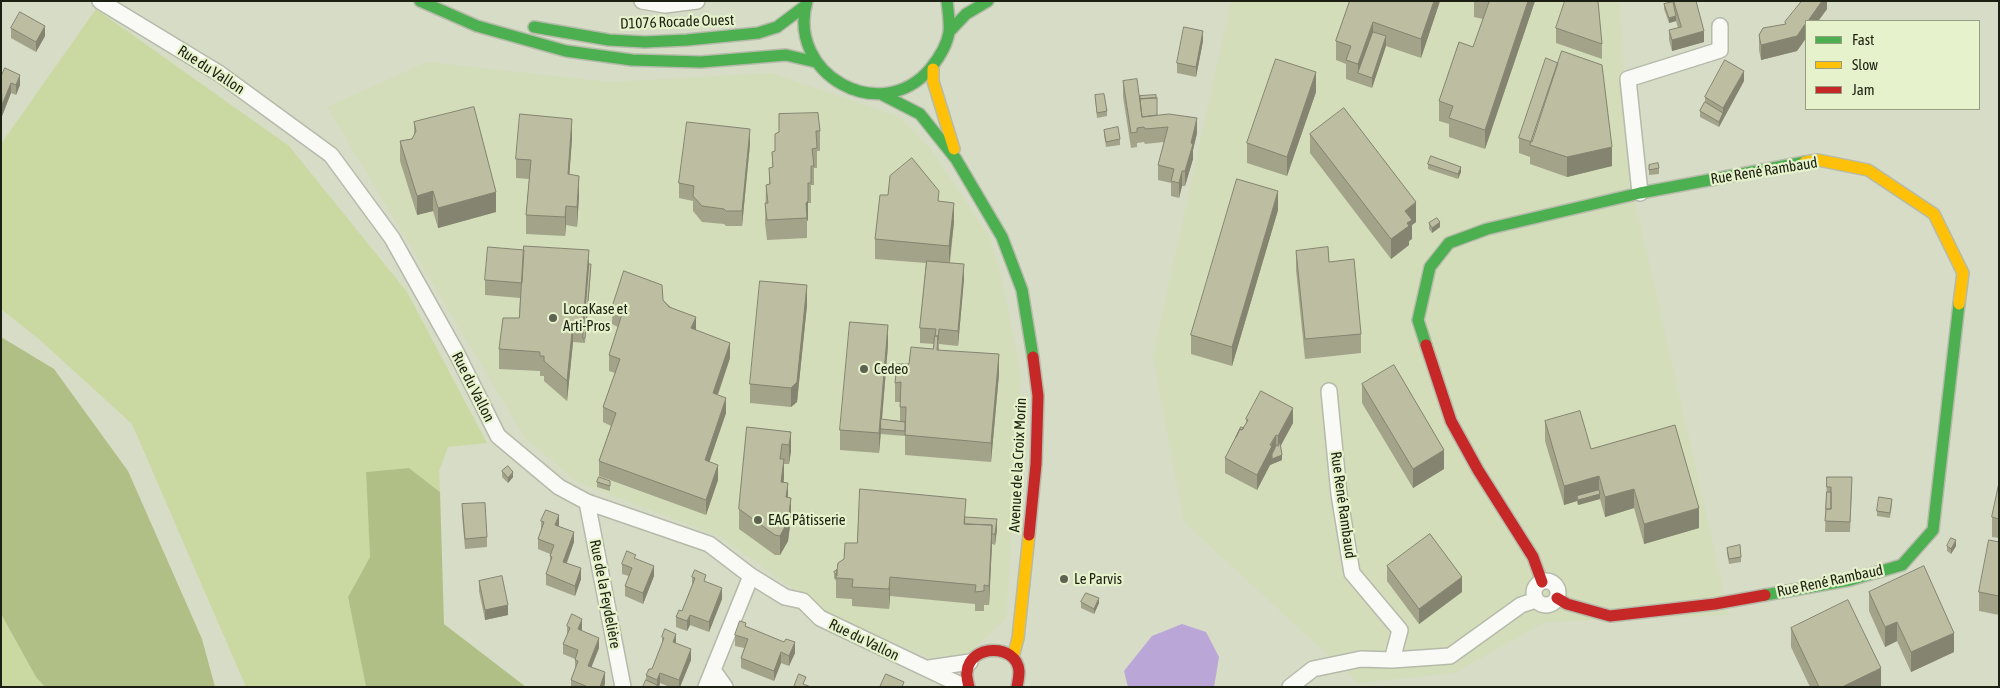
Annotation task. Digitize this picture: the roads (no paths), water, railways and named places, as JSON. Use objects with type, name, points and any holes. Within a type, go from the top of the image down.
[{"type":"main road","points":[[420,1],[477,26],[532,43],[574,52],[632,60],[701,62],[786,55],[816,62]]},
{"type":"main road","points":[[806,4],[804,26],[807,44],[816,62],[834,81],[857,92],[883,95],[910,87],[933,69],[944,52],[949,32],[950,13],[947,1]]},
{"type":"main road","points":[[949,32],[966,12],[988,1]]},
{"type":"main road","name":"D1076 Rocade Ouest","points":[[523,24],[609,40],[645,42],[687,40],[758,33],[776,27],[806,4]]},
{"type":"main road","name":"Avenue de la Croix Morin","points":[[933,69],[933,81],[956,159]]},
{"type":"main road","name":"Avenue de la Croix Morin","points":[[883,95],[920,114],[956,159],[1002,237],[1022,290],[1031,338],[1038,396],[1036,464],[1026,571],[1018,638],[1013,658]]},
{"type":"main road","name":"Rue René Rambaud","points":[[1542,582],[1533,557],[1478,470],[1451,421],[1418,320],[1430,267],[1448,243],[1487,228],[1640,193],[1818,160],[1868,170],[1934,214],[1963,273],[1933,530],[1902,565],[1850,580],[1715,604],[1610,616],[1567,604],[1557,598]]},
{"type":"main road","name":"Avenue de la Croix Morin","points":[[1005,632],[1020,610]]},
{"type":"main road","points":[[967,687],[967,671],[970,662],[975,656],[993,645],[1013,658],[1020,672],[1018,687]]},
{"type":"street","name":"Rue du Vallon","points":[[100,1],[220,74],[331,156],[392,238],[456,354],[498,436],[560,487],[587,502],[709,544],[751,576],[785,597],[803,601],[820,618],[905,660],[929,668],[967,687]]},
{"type":"street","points":[[642,1],[665,5],[697,1]]},
{"type":"street","points":[[1640,193],[1628,79],[1720,50],[1720,26]]},
{"type":"street","name":"Rue René Rambaud","points":[[1329,392],[1340,494],[1352,573],[1400,630],[1392,660]]},
{"type":"street","name":"Rue de la Feydelière","points":[[587,502],[623,687]]},
{"type":"street","points":[[706,687],[751,576]]},
{"type":"street","points":[[1290,687],[1313,669],[1361,659],[1392,660],[1450,656],[1521,605],[1536,600],[1546,605],[1553,602],[1557,598],[1558,591],[1556,585],[1551,581],[1545,580],[1542,582],[1536,588],[1536,600]]},
{"type":"street","name":"Rue du Vallon","points":[[929,668],[970,662]]},
{"type":"street","points":[[713,670],[725,687]]},
{"type":"place","name":"LocaKase et Arti-Pros","points":[[553,318]]},
{"type":"place","name":"Cedeo","points":[[864,369]]},
{"type":"place","name":"EAG Pâtisserie","points":[[758,520]]},
{"type":"place","name":"Le Parvis","points":[[1064,579]]}]
